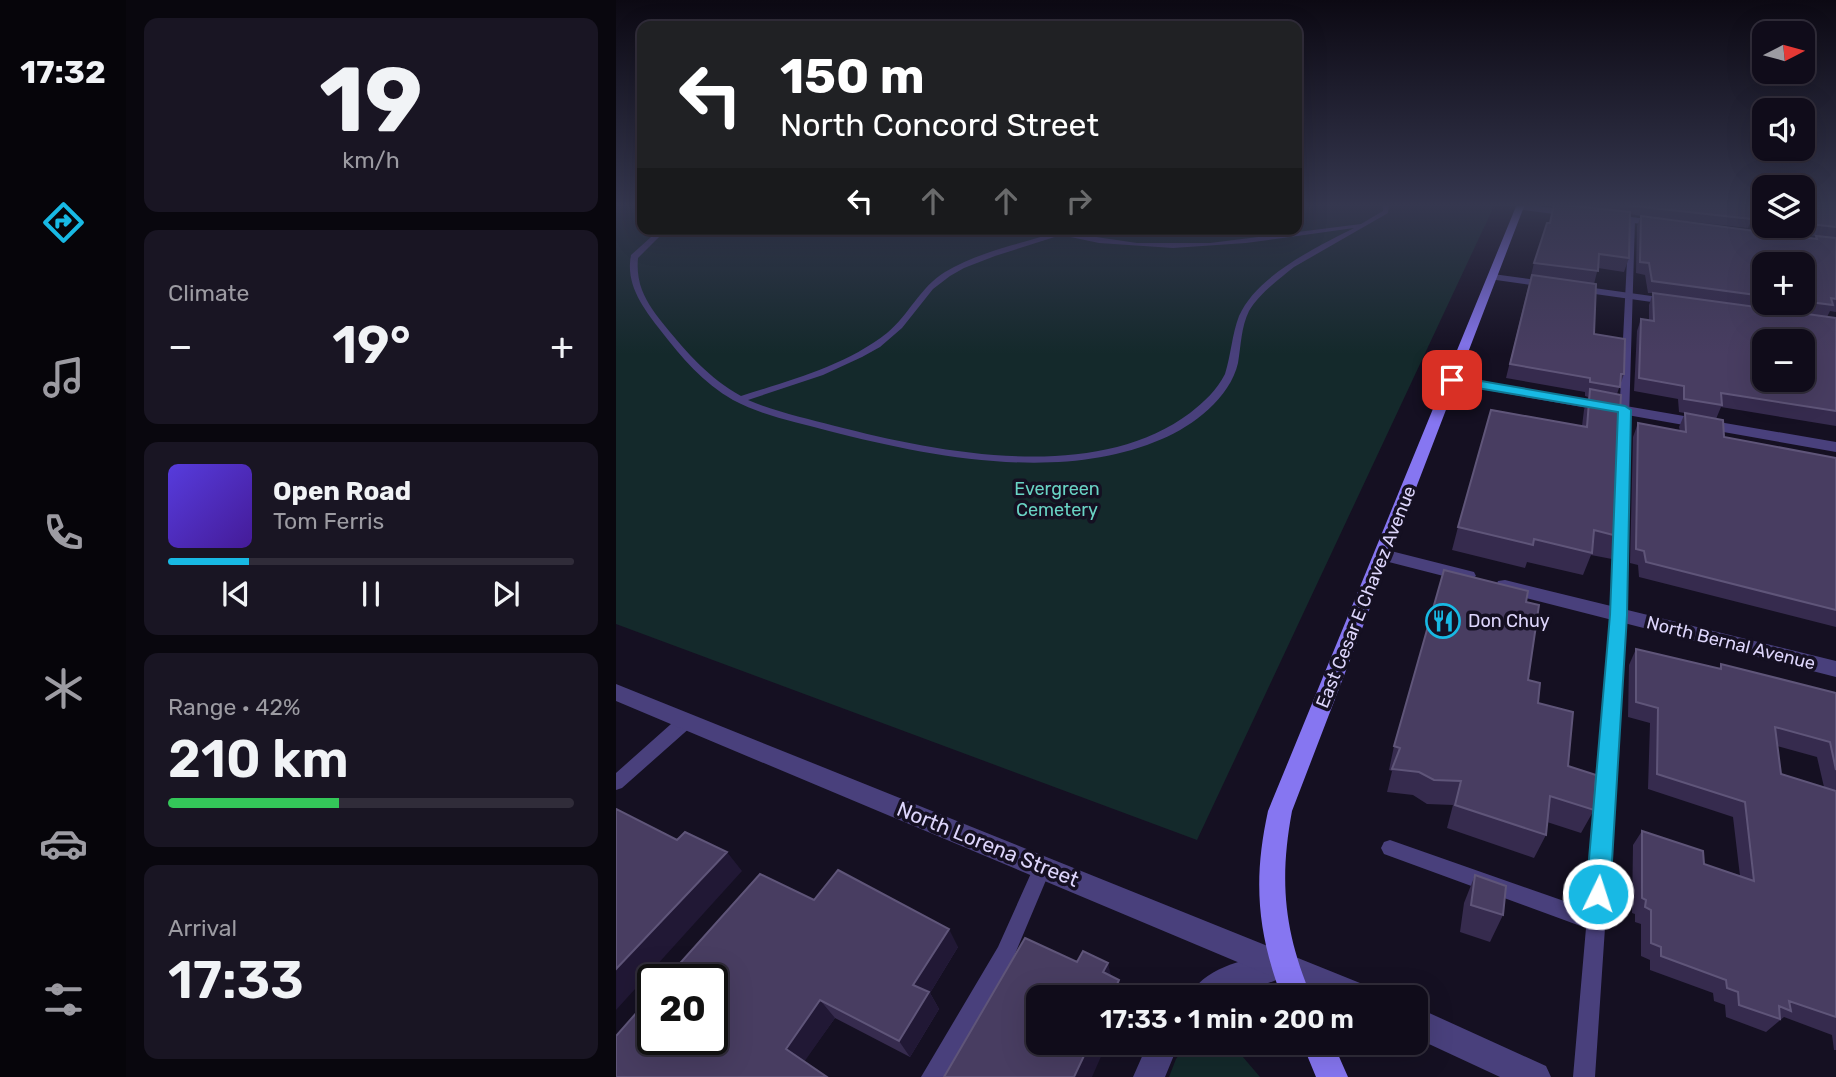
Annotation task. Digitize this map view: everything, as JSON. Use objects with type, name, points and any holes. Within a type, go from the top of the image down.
[{"type":"main road","name":"East Cesar E Chavez Avenue","points":[[1291,985],[1282,964],[1270,901],[1270,853],[1280,811],[1502,254]]},
{"type":"main road","points":[[1322,1055],[1332,1077]]},
{"type":"street","points":[[1493,276],[1685,304]]},
{"type":"street","points":[[1452,380],[1836,447]]},
{"type":"street","name":"North Bernal Avenue","points":[[1382,555],[1836,669]]},
{"type":"street","name":"North Lorena Street","points":[[616,692],[1330,985]]},
{"type":"street","points":[[1221,985],[1282,964]]},
{"type":"street","points":[[1428,1027],[1535,1077]]},
{"type":"street","points":[[1149,1077],[1159,1055]]},
{"type":"lane","points":[[637,254],[634,257],[632,278],[648,310],[695,370],[740,399],[773,413],[892,445],[1002,458],[1076,455],[1119,449],[1157,438],[1205,406],[1230,377],[1245,312],[1268,285],[1314,254]]},
{"type":"lane","points":[[740,399],[790,383],[874,346],[894,331],[930,286],[960,267],[998,254]]},
{"type":"lane","points":[[1624,437],[1631,254]]},
{"type":"lane","points":[[1584,1077],[1619,615],[1622,505]]},
{"type":"lane","points":[[616,783],[686,721]]},
{"type":"lane","points":[[1390,848],[1596,922]]},
{"type":"lane","points":[[932,1077],[1004,954],[1042,866]]},
{"type":"green space","name":"Evergreen Cemetery","points":[[616,254],[1471,254],[1197,840],[616,624]]},
{"type":"green space","points":[[1179,1055],[1241,1055],[1260,1077],[1169,1077]]},
{"type":"building","points":[[1537,254],[1599,254],[1598,271],[1534,263]]},
{"type":"building","points":[[1601,254],[1629,254],[1629,258]]},
{"type":"building","points":[[1640,254],[1752,254],[1752,294],[1652,281],[1649,263],[1640,262]]},
{"type":"building","points":[[1815,254],[1836,254],[1836,299],[1831,298],[1833,305],[1815,303]]},
{"type":"building","points":[[1532,275],[1596,284],[1594,334],[1625,339],[1624,374],[1621,374],[1620,387],[1590,382],[1590,378],[1510,364]]},
{"type":"building","points":[[1653,293],[1752,307],[1752,315],[1814,315],[1836,318],[1836,411],[1721,393],[1722,405],[1684,399],[1684,386],[1639,378],[1641,319],[1654,321]]},
{"type":"building","points":[[1590,389],[1621,395],[1620,412],[1625,413],[1621,537],[1594,530],[1592,553],[1534,539],[1533,545],[1458,527],[1491,410],[1587,427]]},
{"type":"building","points":[[1685,413],[1723,420],[1724,437],[1836,458],[1836,610],[1646,562],[1644,551],[1636,549],[1638,423],[1686,432]]},
{"type":"building","points":[[1444,570],[1528,591],[1526,602],[1539,605],[1528,680],[1540,683],[1538,703],[1573,712],[1568,766],[1596,775],[1594,810],[1550,796],[1546,835],[1455,805],[1461,781],[1434,780],[1419,772],[1392,769],[1400,748],[1394,746]]},
{"type":"building","points":[[1636,649],[1721,669],[1721,664],[1836,693],[1836,770],[1830,742],[1775,727],[1781,774],[1836,791],[1836,1017],[1789,1001],[1791,1011],[1779,1006],[1780,1019],[1739,1005],[1738,992],[1727,988],[1726,980],[1661,956],[1661,947],[1651,943],[1651,910],[1645,907],[1646,900],[1642,898],[1642,831],[1703,851],[1704,864],[1754,881],[1745,802],[1657,774],[1658,708],[1636,702]]},
{"type":"building","points":[[616,809],[677,840],[685,832],[727,852],[616,969]]},
{"type":"building","points":[[838,870],[949,929],[913,985],[929,992],[899,1041],[820,1000],[786,1049],[827,1077],[616,1077],[616,1036],[637,1012],[637,1055],[728,1055],[728,964],[679,964],[760,874],[814,900]]},
{"type":"building","points":[[1475,875],[1506,886],[1503,915],[1471,905]]},
{"type":"building","points":[[1025,938],[1077,962],[1083,951],[1108,963],[1103,972],[1119,980],[1117,985],[1026,985],[1026,1055],[1084,1055],[1074,1077],[944,1077]]},
{"type":"place","name":"Don Chuy","points":[[1443,621]]},
{"type":"route","points":[[1452,380],[1625,410],[1619,615],[1598,894]]}]
